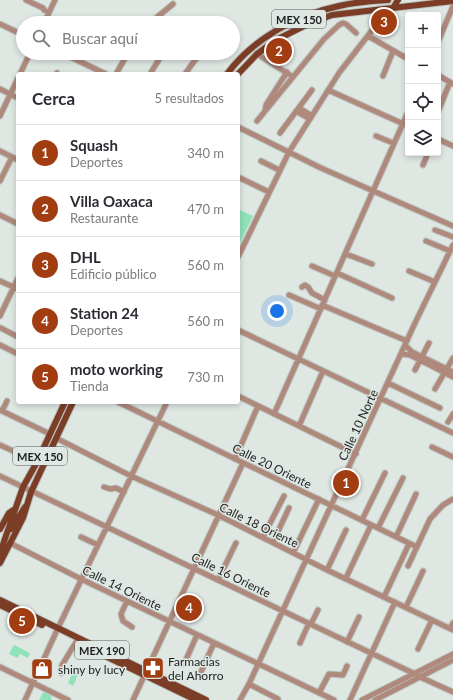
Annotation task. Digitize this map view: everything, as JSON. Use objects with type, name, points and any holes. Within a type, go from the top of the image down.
[{"type":"main road","points":[[386,9],[389,0]]},
{"type":"main road","name":"MEX 150","points":[[229,72],[257,44],[296,20],[339,6],[389,0]]},
{"type":"main road","points":[[393,8],[398,0]]},
{"type":"main road","name":"MEX 150","points":[[240,72],[257,54],[276,40],[310,23],[332,15],[453,1]]},
{"type":"main road","name":"MEX 150","points":[[0,546],[26,505],[64,404]]},
{"type":"main road","name":"MEX 150","points":[[0,529],[9,513],[15,509],[23,488],[37,462],[72,404]]},
{"type":"main road","points":[[0,563],[25,512],[26,505]]},
{"type":"main road","points":[[0,553],[15,509]]},
{"type":"main road","name":"MEX 190","points":[[0,600],[196,700]]},
{"type":"main road","name":"MEX 190","points":[[0,605],[57,630],[76,642],[206,700]]},
{"type":"street","points":[[26,0],[43,8],[46,7],[50,11]]},
{"type":"street","points":[[48,16],[55,0]]},
{"type":"street","points":[[158,16],[173,4]]},
{"type":"street","points":[[441,35],[453,6]]},
{"type":"street","points":[[380,20],[393,8]]},
{"type":"street","points":[[240,253],[289,152],[328,90],[380,20],[386,9]]},
{"type":"street","points":[[0,24],[16,31]]},
{"type":"street","points":[[275,96],[294,77],[324,39],[339,24],[346,24],[356,33]]},
{"type":"street","points":[[368,36],[405,57]]},
{"type":"street","points":[[384,76],[393,51]]},
{"type":"street","points":[[257,54],[294,77]]},
{"type":"street","points":[[21,72],[27,60]]},
{"type":"street","points":[[77,60],[102,72]]},
{"type":"street","points":[[117,72],[124,60]]},
{"type":"street","points":[[151,72],[159,60]]},
{"type":"street","points":[[187,72],[195,60]]},
{"type":"street","points":[[257,121],[275,96],[287,72]]},
{"type":"street","points":[[441,77],[452,83],[441,106]]},
{"type":"street","points":[[0,116],[16,83]]},
{"type":"street","points":[[0,89],[16,97]]},
{"type":"street","points":[[280,133],[312,90]]},
{"type":"street","points":[[274,414],[346,254],[372,190],[394,143],[405,125],[328,90]]},
{"type":"street","points":[[297,110],[311,118]]},
{"type":"street","points":[[240,128],[289,152],[453,226]]},
{"type":"street","points":[[376,136],[394,143]]},
{"type":"street","points":[[441,140],[453,146]]},
{"type":"street","points":[[0,151],[16,159]]},
{"type":"street","points":[[423,165],[427,156]]},
{"type":"street","points":[[0,181],[12,157]]},
{"type":"street","points":[[261,161],[279,170]]},
{"type":"street","points":[[240,178],[269,192]]},
{"type":"street","points":[[0,215],[16,223]]},
{"type":"street","points":[[435,230],[453,237]]},
{"type":"street","points":[[426,241],[450,251]]},
{"type":"street","name":"Calle 10 Norte","points":[[241,700],[406,343],[453,245]]},
{"type":"street","points":[[346,254],[372,264]]},
{"type":"street","points":[[312,266],[336,274],[392,298]]},
{"type":"street","points":[[409,271],[435,282]]},
{"type":"street","points":[[0,281],[16,288],[0,316]]},
{"type":"street","points":[[302,287],[305,285],[308,287],[323,305]]},
{"type":"street","points":[[289,295],[323,305],[406,343],[412,352],[453,376]]},
{"type":"street","points":[[0,328],[16,336]]},
{"type":"street","points":[[240,331],[453,433]]},
{"type":"street","points":[[416,370],[429,343]]},
{"type":"street","points":[[0,345],[16,353]]},
{"type":"street","points":[[401,354],[421,358]]},
{"type":"street","points":[[435,389],[453,358]]},
{"type":"street","points":[[300,426],[323,371]]},
{"type":"street","points":[[446,371],[453,372]]},
{"type":"street","points":[[388,383],[440,408]]},
{"type":"street","points":[[240,397],[356,454]]},
{"type":"street","points":[[1,410],[7,401]]},
{"type":"street","name":"Calle 20 Oriente","points":[[129,404],[158,421],[417,547]]},
{"type":"street","points":[[25,700],[81,579],[166,404]]},
{"type":"street","points":[[235,459],[258,406]]},
{"type":"street","name":"Calle 18 Oriente","points":[[1,410],[131,476],[218,515],[327,570],[452,629]]},
{"type":"street","points":[[448,422],[453,414]]},
{"type":"street","points":[[0,445],[37,462]]},
{"type":"street","points":[[432,447],[453,458]]},
{"type":"street","points":[[133,700],[243,463]]},
{"type":"street","points":[[362,520],[385,473]]},
{"type":"street","name":"Calle 16 Oriente","points":[[0,476],[453,692]]},
{"type":"street","points":[[378,528],[403,478]]},
{"type":"street","points":[[104,487],[110,489],[116,488],[124,492]]},
{"type":"street","points":[[396,537],[416,494]]},
{"type":"street","points":[[263,538],[284,496]]},
{"type":"street","points":[[293,552],[319,500]]},
{"type":"street","points":[[408,566],[430,519],[443,505],[453,500]]},
{"type":"street","points":[[273,542],[289,508]]},
{"type":"street","points":[[346,578],[371,525]]},
{"type":"street","points":[[327,570],[346,530]]},
{"type":"street","points":[[81,538],[98,545]]},
{"type":"street","name":"Calle 14 Oriente","points":[[10,543],[81,579],[334,700]]},
{"type":"street","points":[[218,580],[236,543]]},
{"type":"street","points":[[384,597],[409,544]]},
{"type":"street","points":[[406,607],[423,571]]},
{"type":"street","points":[[127,601],[121,614],[123,620],[132,627]]},
{"type":"street","points":[[350,700],[395,602]]},
{"type":"street","points":[[300,643],[310,624],[316,619],[318,610]]},
{"type":"street","points":[[347,642],[359,617]]},
{"type":"street","points":[[418,649],[432,620]]},
{"type":"street","points":[[452,629],[453,623]]},
{"type":"street","points":[[184,664],[197,635]]},
{"type":"street","points":[[61,674],[62,665],[76,642]]},
{"type":"street","points":[[201,672],[214,643]]},
{"type":"street","points":[[375,700],[453,654]]},
{"type":"street","points":[[362,700],[453,660]]},
{"type":"street","points":[[320,693],[330,673],[343,675],[347,666]]},
{"type":"street","points":[[0,668],[68,700]]},
{"type":"street","points":[[249,684],[278,699]]},
{"type":"green space","points":[[240,210],[253,216],[240,243]]},
{"type":"green space","points":[[14,645],[30,653],[28,658],[20,654],[17,658],[9,654]]},
{"type":"green space","points":[[73,672],[79,673],[73,686],[68,683]]},
{"type":"green space","points":[[44,691],[52,695],[51,699],[53,700],[39,700]]},
{"type":"place","name":"DHL","points":[[384,22]]},
{"type":"place","name":"Villa Oaxaca","points":[[279,51]]},
{"type":"place","name":"Squash","points":[[346,483]]},
{"type":"place","name":"Station 24","points":[[189,608]]},
{"type":"place","name":"moto working","points":[[22,621]]},
{"type":"place","name":"Farmacias del Ahorro","points":[[153,668]]},
{"type":"place","name":"shiny by lucy","points":[[42,669]]}]
